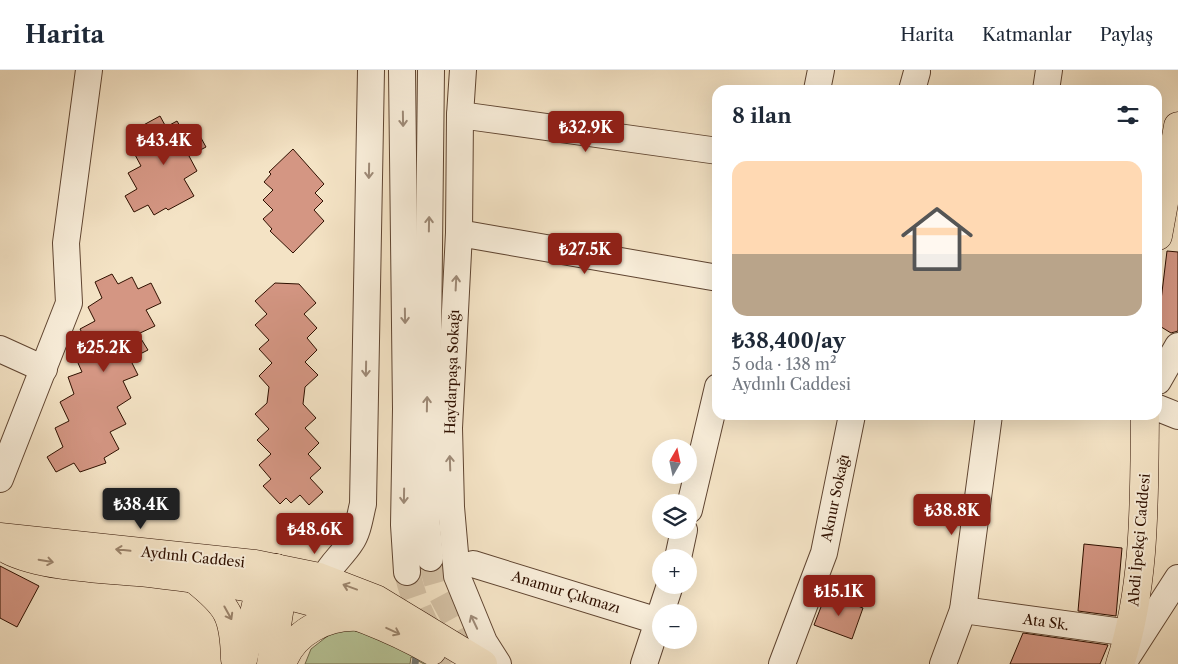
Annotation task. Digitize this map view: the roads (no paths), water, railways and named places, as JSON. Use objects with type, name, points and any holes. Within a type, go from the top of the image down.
[{"type":"main road","points":[[1162,214],[1178,126]]},
{"type":"main road","name":"Abdi İpekçi Caddesi","points":[[1121,664],[1130,633],[1136,594],[1145,502],[1145,420]]},
{"type":"main road","name":"Aydınlı Caddesi","points":[[0,536],[225,560],[272,583]]},
{"type":"main road","name":"Aydınlı Caddesi","points":[[0,546],[20,557],[59,563],[194,579],[272,583],[376,599],[483,664]]},
{"type":"main road","points":[[194,579],[214,595],[230,615],[235,630],[235,664]]},
{"type":"main road","points":[[242,664],[272,583]]},
{"type":"main road","points":[[271,664],[272,583]]},
{"type":"main road","name":"Aydınlı Caddesi","points":[[325,592],[360,616],[391,630],[454,664]]},
{"type":"main road","points":[[282,664],[296,641],[313,627],[332,618],[360,616]]},
{"type":"street","points":[[0,479],[69,303],[66,243],[89,70]]},
{"type":"street","points":[[325,592],[352,541],[364,504],[371,70]]},
{"type":"street","points":[[402,70],[406,410],[404,525],[407,572]]},
{"type":"street","points":[[430,558],[426,506],[431,70]]},
{"type":"street","name":"Haydarpaşa Sokağı","points":[[464,70],[460,115],[459,233],[449,428],[451,507],[458,576],[484,642],[498,664]]},
{"type":"street","points":[[818,85],[820,70]]},
{"type":"street","points":[[836,70],[836,85]]},
{"type":"street","points":[[1047,85],[1050,70]]},
{"type":"street","points":[[460,115],[712,150]]},
{"type":"street","points":[[459,233],[712,277]]},
{"type":"street","points":[[1162,374],[1178,346]]},
{"type":"street","points":[[0,349],[44,369]]},
{"type":"street","points":[[1162,410],[1178,416]]},
{"type":"street","points":[[693,494],[712,412]]},
{"type":"street","name":"Aknur Sokağı","points":[[782,664],[824,553],[851,420]]},
{"type":"street","points":[[943,664],[963,610],[987,420]]},
{"type":"street","name":"Anamur Çıkmazı","points":[[473,564],[652,619]]},
{"type":"street","points":[[1121,664],[1178,578]]},
{"type":"street","name":"Ata Sk.","points":[[963,610],[1130,633]]},
{"type":"street","points":[[644,664],[652,639]]},
{"type":"waterway","points":[[415,664],[416,657]]},
{"type":"tunnel","points":[[430,558],[439,590],[461,631],[493,663]]},
{"type":"tunnel","points":[[407,572],[414,597],[424,620],[450,664]]}]
